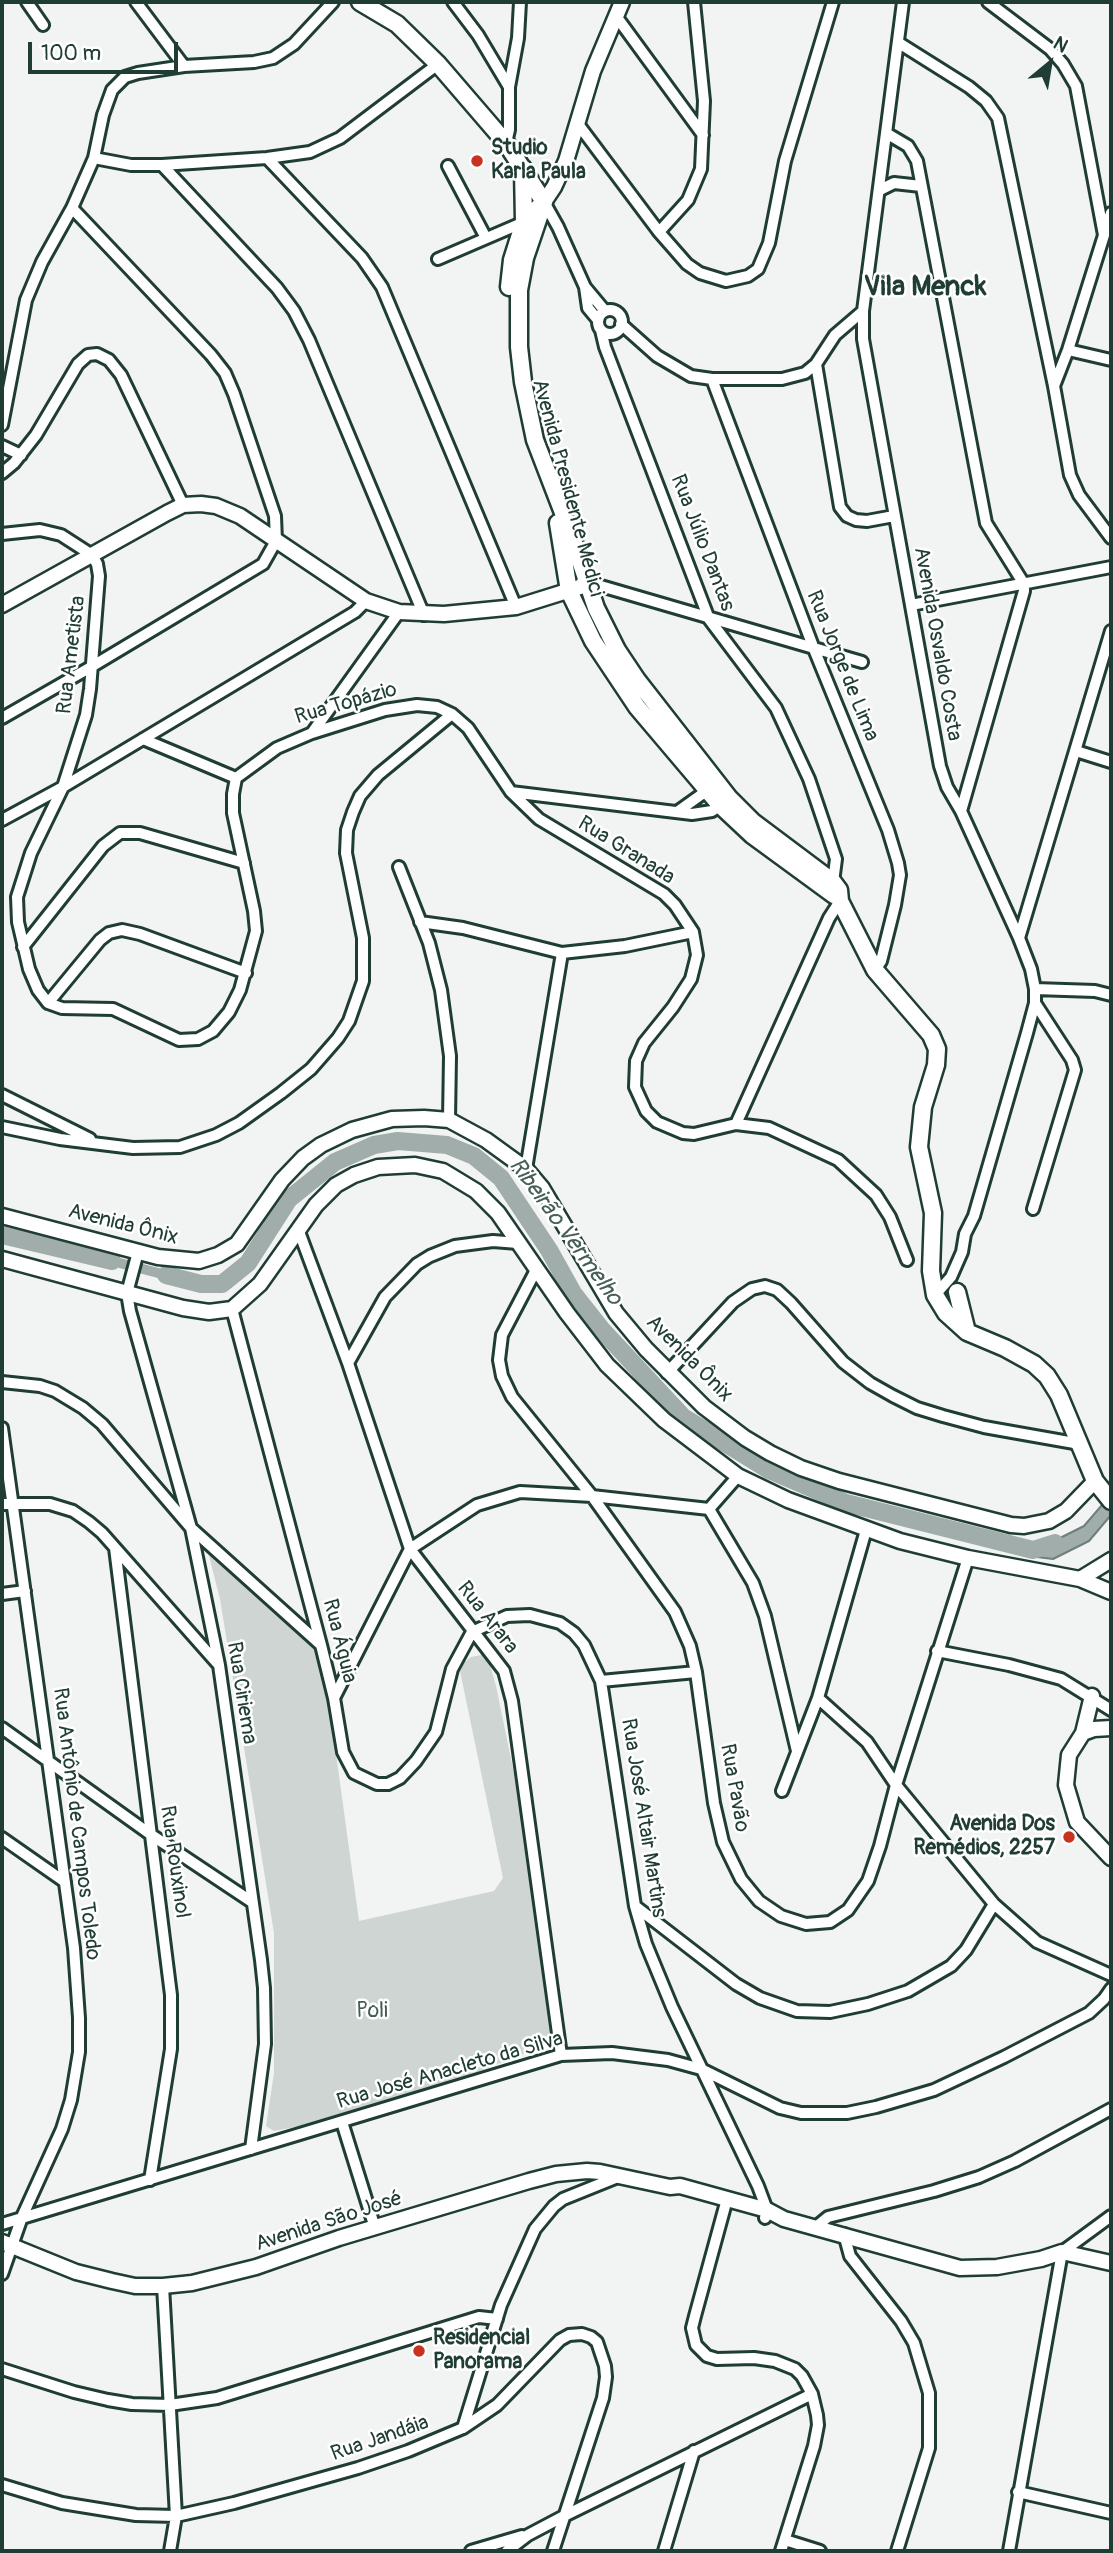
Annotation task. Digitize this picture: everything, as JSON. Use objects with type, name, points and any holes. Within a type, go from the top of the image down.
[{"type":"main road","points":[[360,2],[397,24],[438,64],[506,143],[544,202],[561,175],[593,71],[622,2]]},
{"type":"main road","points":[[523,166],[524,222]]},
{"type":"main road","name":"Avenida Presidente Médici","points":[[544,202],[524,222],[512,260],[509,288],[515,375],[523,417],[556,514],[569,591],[593,641],[637,706],[761,842],[841,901]]},
{"type":"main road","name":"Avenida Presidente Médici","points":[[544,202],[525,258],[519,290],[519,347],[535,440],[596,608],[617,650],[712,788]]},
{"type":"main road","points":[[2,605],[183,505],[201,504],[228,510],[366,601],[398,612],[424,615],[516,607],[569,591],[583,585],[586,579]]},
{"type":"main road","points":[[569,591],[584,609],[597,637],[617,650]]},
{"type":"main road","name":"Avenida Presidente Médici","points":[[724,802],[834,881],[875,970],[931,1034],[937,1049],[936,1065],[923,1107],[919,1132],[922,1164],[933,1213],[931,1272],[935,1295],[946,1313],[967,1332],[1005,1348],[1041,1370],[1059,1395],[1103,1491]]},
{"type":"main road","name":"Avenida Ônix","points":[[2,1216],[137,1254],[199,1262],[237,1244],[282,1180],[303,1158],[321,1145],[352,1130],[392,1119],[449,1120],[486,1139],[526,1169],[542,1188],[616,1313],[667,1373],[721,1421],[778,1457],[839,1481],[1011,1525],[1049,1521],[1103,1491]]},
{"type":"main road","points":[[2,1259],[127,1290],[197,1311],[232,1308],[260,1284],[321,1199],[354,1175],[378,1167],[415,1165],[443,1171],[476,1191],[498,1213],[536,1270],[607,1365],[664,1420],[738,1476],[788,1500],[900,1541],[968,1558],[1080,1579],[1111,1592]]},
{"type":"main road","points":[[957,1292],[967,1332]]},
{"type":"main road","points":[[1080,1579],[1111,1560]]},
{"type":"main road","points":[[1093,1696],[1083,1733],[1069,1755],[1066,1785],[1077,1822],[1111,1858]]},
{"type":"main road","points":[[1083,1733],[1111,1728]]},
{"type":"main road","name":"Avenida São José","points":[[6,2244],[76,2272],[135,2286],[163,2286],[224,2276],[556,2174],[587,2171],[670,2187],[677,2195],[726,2203],[960,2268],[998,2267],[1062,2252],[1111,2263]]},
{"type":"street","points":[[27,2],[43,25]]},
{"type":"street","points":[[136,2],[184,66]]},
{"type":"street","points":[[2,425],[26,300],[94,158],[107,101],[117,84],[138,73],[273,58],[294,44],[333,2]]},
{"type":"street","points":[[453,2],[478,35],[509,87]]},
{"type":"street","points":[[506,143],[509,87],[518,38],[520,2]]},
{"type":"street","points":[[659,232],[688,200],[701,169],[704,135],[701,63],[694,2]]},
{"type":"street","points":[[578,124],[681,259],[700,273],[726,281],[739,280],[758,269],[769,243],[785,161],[833,2]]},
{"type":"street","name":"Avenida Osvaldo Costa","points":[[903,2],[863,311],[866,361],[940,766],[947,787],[961,811],[1019,938],[1031,969],[1035,989],[1035,1003],[974,1216],[965,1234],[956,1267],[947,1283],[935,1295]]},
{"type":"street","points":[[988,2],[1050,49],[1076,86],[1104,234]]},
{"type":"street","points":[[616,16],[704,135]]},
{"type":"street","points":[[899,43],[969,87],[986,101],[998,118],[1070,475],[1079,495],[1111,538]]},
{"type":"street","points":[[94,158],[131,165],[162,165],[267,158],[310,152],[332,143],[438,64]]},
{"type":"street","points":[[491,125],[509,103]]},
{"type":"street","points":[[886,133],[913,151],[986,523],[1024,584],[1023,600],[961,811]]},
{"type":"street","points":[[267,158],[362,258],[382,287],[516,607]]},
{"type":"street","points":[[162,165],[277,288],[294,311],[309,340],[424,615]]},
{"type":"street","points":[[448,166],[486,238]]},
{"type":"street","points":[[880,190],[894,183],[921,187]]},
{"type":"street","name":"Rua Júlio Dantas","points":[[544,202],[602,320],[612,361],[709,619],[766,692],[785,724],[809,779],[836,859],[834,881]]},
{"type":"street","points":[[2,718],[263,564],[276,541],[275,516],[225,373],[72,208]]},
{"type":"street","points":[[1054,386],[1111,213]]},
{"type":"street","points":[[439,259],[524,222]]},
{"type":"street","points":[[602,320],[670,366],[691,376],[712,379],[782,379],[805,373],[816,364],[835,335],[863,311]]},
{"type":"street","name":"Rua Júlio Dantas","points":[[602,320],[616,312],[621,318],[612,361]]},
{"type":"street","points":[[1068,350],[1111,359]]},
{"type":"street","points":[[2,473],[36,435],[82,360],[92,354],[101,355],[114,365],[126,384],[183,505]]},
{"type":"street","points":[[816,364],[840,507],[856,520],[867,521],[894,516]]},
{"type":"street","name":"Rua Jorge de Lima","points":[[712,379],[814,649],[888,830],[898,863],[900,876],[895,905],[881,961],[875,970]]},
{"type":"street","points":[[2,446],[21,454]]},
{"type":"street","points":[[2,534],[27,530],[50,531],[70,539],[92,555]]},
{"type":"street","name":"Rua Ametista","points":[[48,1003],[34,981],[23,947],[16,907],[19,886],[35,844],[63,787],[86,715],[100,589],[97,564],[92,555]]},
{"type":"street","points":[[911,605],[1111,567]]},
{"type":"street","points":[[586,579],[709,619],[862,662]]},
{"type":"street","points":[[2,820],[63,787],[355,612],[366,601]]},
{"type":"street","points":[[312,733],[398,612]]},
{"type":"street","points":[[1019,938],[1111,631]]},
{"type":"street","name":"Rua Topázio","points":[[236,778],[277,748],[312,733],[385,710],[408,705],[427,705],[452,714]]},
{"type":"street","points":[[2,1127],[98,1144],[163,1149],[180,1147],[216,1135],[240,1123],[311,1069],[331,1048],[354,1011],[363,981],[363,938],[346,853],[349,822],[359,796],[368,785],[452,714],[475,737],[511,792],[703,814],[724,802]]},
{"type":"street","points":[[143,739],[236,778],[233,813],[256,925],[246,973],[236,999],[221,1023],[198,1040],[188,1041],[172,1037],[113,1009],[62,1008],[48,1003],[100,940],[109,933],[122,930],[140,934],[246,973]]},
{"type":"street","points":[[1076,751],[1111,762]]},
{"type":"street","points":[[677,812],[712,788]]},
{"type":"street","name":"Rua Granada","points":[[511,792],[549,826],[664,894],[693,932]]},
{"type":"street","points":[[23,947],[103,846],[120,833],[140,833],[244,863]]},
{"type":"street","points":[[399,867],[421,922],[441,990],[449,1043],[449,1120]]},
{"type":"street","points":[[736,1124],[829,918],[841,901]]},
{"type":"street","points":[[421,922],[463,928],[562,953],[625,946],[693,932],[697,956],[691,979],[640,1052],[635,1068],[635,1087],[646,1111],[657,1122],[670,1129],[694,1134],[736,1124],[757,1125],[780,1132],[822,1152],[851,1170],[876,1195],[890,1217],[907,1260]]},
{"type":"street","points":[[526,1169],[562,953]]},
{"type":"street","points":[[1035,989],[1095,991],[1111,995]]},
{"type":"street","points":[[1033,1209],[1075,1070],[1072,1060],[1035,1003]]},
{"type":"street","points":[[2,1095],[98,1144]]},
{"type":"street","name":"Rua Arara","points":[[298,1229],[348,1363],[410,1549],[504,1671],[512,1701],[561,2055]]},
{"type":"street","points":[[348,1363],[385,1297],[417,1264],[455,1245],[493,1241],[518,1243]]},
{"type":"street","name":"Rua Ciriema","points":[[137,1254],[127,1290],[139,1349],[191,1528],[219,1665],[264,1988],[266,2024],[263,2066],[251,2149]]},
{"type":"street","name":"Avenida Osvaldo Costa","points":[[946,1313],[957,1292],[956,1267]]},
{"type":"street","name":"Rua Pavão","points":[[536,1270],[502,1335],[500,1368],[512,1397],[592,1496],[675,1612],[690,1646],[696,1672],[717,1821],[723,1842],[741,1879],[759,1900],[781,1916],[806,1924],[830,1922],[848,1910],[872,1872],[896,1784],[968,1558]]},
{"type":"street","points":[[667,1373],[733,1302],[752,1290],[765,1286],[777,1290],[791,1303],[843,1362],[870,1383],[893,1396],[917,1408],[984,1427],[1080,1444]]},
{"type":"street","name":"Rua Águia","points":[[232,1308],[321,1645],[340,1737],[349,1765],[355,1773],[377,1784],[393,1782],[408,1770],[436,1732],[452,1670],[472,1632]]},
{"type":"street","points":[[2,1382],[40,1386],[55,1391],[83,1408],[102,1424],[191,1528],[321,1645]]},
{"type":"street","name":"Rua Antônio de Campos Toledo","points":[[2,1428],[8,1504],[25,1591],[74,1948],[79,2018],[76,2080],[62,2129],[22,2217],[6,2244],[2,2274]]},
{"type":"street","points":[[709,1509],[738,1476]]},
{"type":"street","points":[[334,1698],[410,1549],[455,1518],[496,1497],[520,1492],[592,1496],[709,1509]]},
{"type":"street","points":[[8,1504],[50,1504],[73,1511],[102,1533],[219,1665]]},
{"type":"street","points":[[709,1509],[739,1557],[761,1605],[797,1752]]},
{"type":"street","points":[[782,1791],[818,1698],[866,1530]]},
{"type":"street","name":"Rua Rouxinol","points":[[115,1548],[171,1995],[171,2049],[150,2180]]},
{"type":"street","points":[[2,1594],[25,1591]]},
{"type":"street","name":"Rua José Altair Martins","points":[[472,1632],[507,1616],[530,1615],[551,1620],[574,1633],[584,1646],[601,1681],[635,1906],[652,1960],[758,2186],[762,2213]]},
{"type":"street","points":[[937,1651],[1061,1679],[1093,1696],[1111,1710]]},
{"type":"street","points":[[601,1681],[696,1672]]},
{"type":"street","points":[[818,1698],[867,1742],[896,1784],[994,1904],[1037,1941],[1111,1975]]},
{"type":"street","points":[[2,1728],[150,1834],[252,1902]]},
{"type":"street","points":[[4,1844],[65,1882]]},
{"type":"street","points":[[635,1906],[736,1984],[760,1998],[797,2011],[830,2012],[868,2004],[908,1991],[951,1966],[966,1950],[994,1904]]},
{"type":"street","name":"Rua José Anacleto da Silva","points":[[22,2217],[561,2055],[612,2053],[668,2060],[701,2069],[780,2108],[800,2113],[847,2113],[934,2091],[1089,2013],[1111,1989]]},
{"type":"street","points":[[817,2227],[828,2217],[979,2177],[1015,2161],[1111,2109]]},
{"type":"street","points":[[342,2122],[374,2228]]},
{"type":"street","points":[[463,2428],[497,2319],[521,2257],[545,2216],[563,2199],[620,2176]]},
{"type":"street","points":[[726,2203],[692,2328],[696,2345],[707,2356],[717,2359],[754,2358],[786,2365],[802,2376],[812,2394],[818,2425],[783,2546],[820,2551]]},
{"type":"street","points":[[1009,2551],[1062,2252],[1111,2216]]},
{"type":"street","points":[[2,2224],[22,2217]]},
{"type":"street","points":[[844,2234],[850,2256],[901,2321],[914,2343],[929,2393],[929,2448],[897,2551]]},
{"type":"street","points":[[163,2286],[176,2516],[170,2551]]},
{"type":"street","points":[[2,2369],[108,2400],[132,2404],[170,2404],[218,2398],[479,2317],[497,2319]]},
{"type":"street","name":"Rua Jandáia","points":[[2,2485],[93,2510],[176,2516],[303,2485],[408,2451],[463,2428],[497,2405],[560,2340],[575,2333],[594,2340],[606,2367],[603,2398],[553,2551]]},
{"type":"street","points":[[479,2550],[528,2535],[812,2394]]},
{"type":"street","points":[[664,2551],[694,2451]]},
{"type":"street","points":[[1018,2492],[1111,2513]]},
{"type":"street","points":[[508,2551],[528,2535]]},
{"type":"green space","name":"Poli","points":[[208,1552],[321,1645],[359,1921],[494,1891],[503,1878],[460,1671],[461,1665],[471,1657],[481,1655],[488,1658],[539,1895],[552,2043],[373,2112],[274,2131],[266,2126],[274,2073],[274,1933],[220,1599]]},
{"type":"shaded area","points":[[1111,1477],[1111,1515],[1089,1541],[1053,1559],[1037,1557],[1033,1550],[1039,1542],[1054,1541],[1084,1526],[1102,1505]]},
{"type":"waterway","name":"Ribeirão Vermelho","points":[[166,1275],[201,1284],[222,1284],[248,1263],[289,1199],[335,1162],[374,1145],[398,1141],[447,1145],[474,1156],[501,1178],[549,1250],[573,1293],[603,1331],[683,1417],[769,1470],[846,1503],[1033,1550],[1055,1543]]},
{"type":"waterway","name":"Ribeirão Vermelho","points":[[2,1235],[112,1261]]},
{"type":"waterway","name":"Ribeirão Vermelho","points":[[112,1261],[166,1275]]},
{"type":"place","name":"Studio Karla Paula","points":[[477,161]]},
{"type":"place","name":"Avenida Dos Remédios, 2257","points":[[1069,1837]]},
{"type":"place","name":"Residencial Panorama","points":[[419,2351]]},
{"type":"district","name":"Vila Menck","points":[[925,288]]}]
